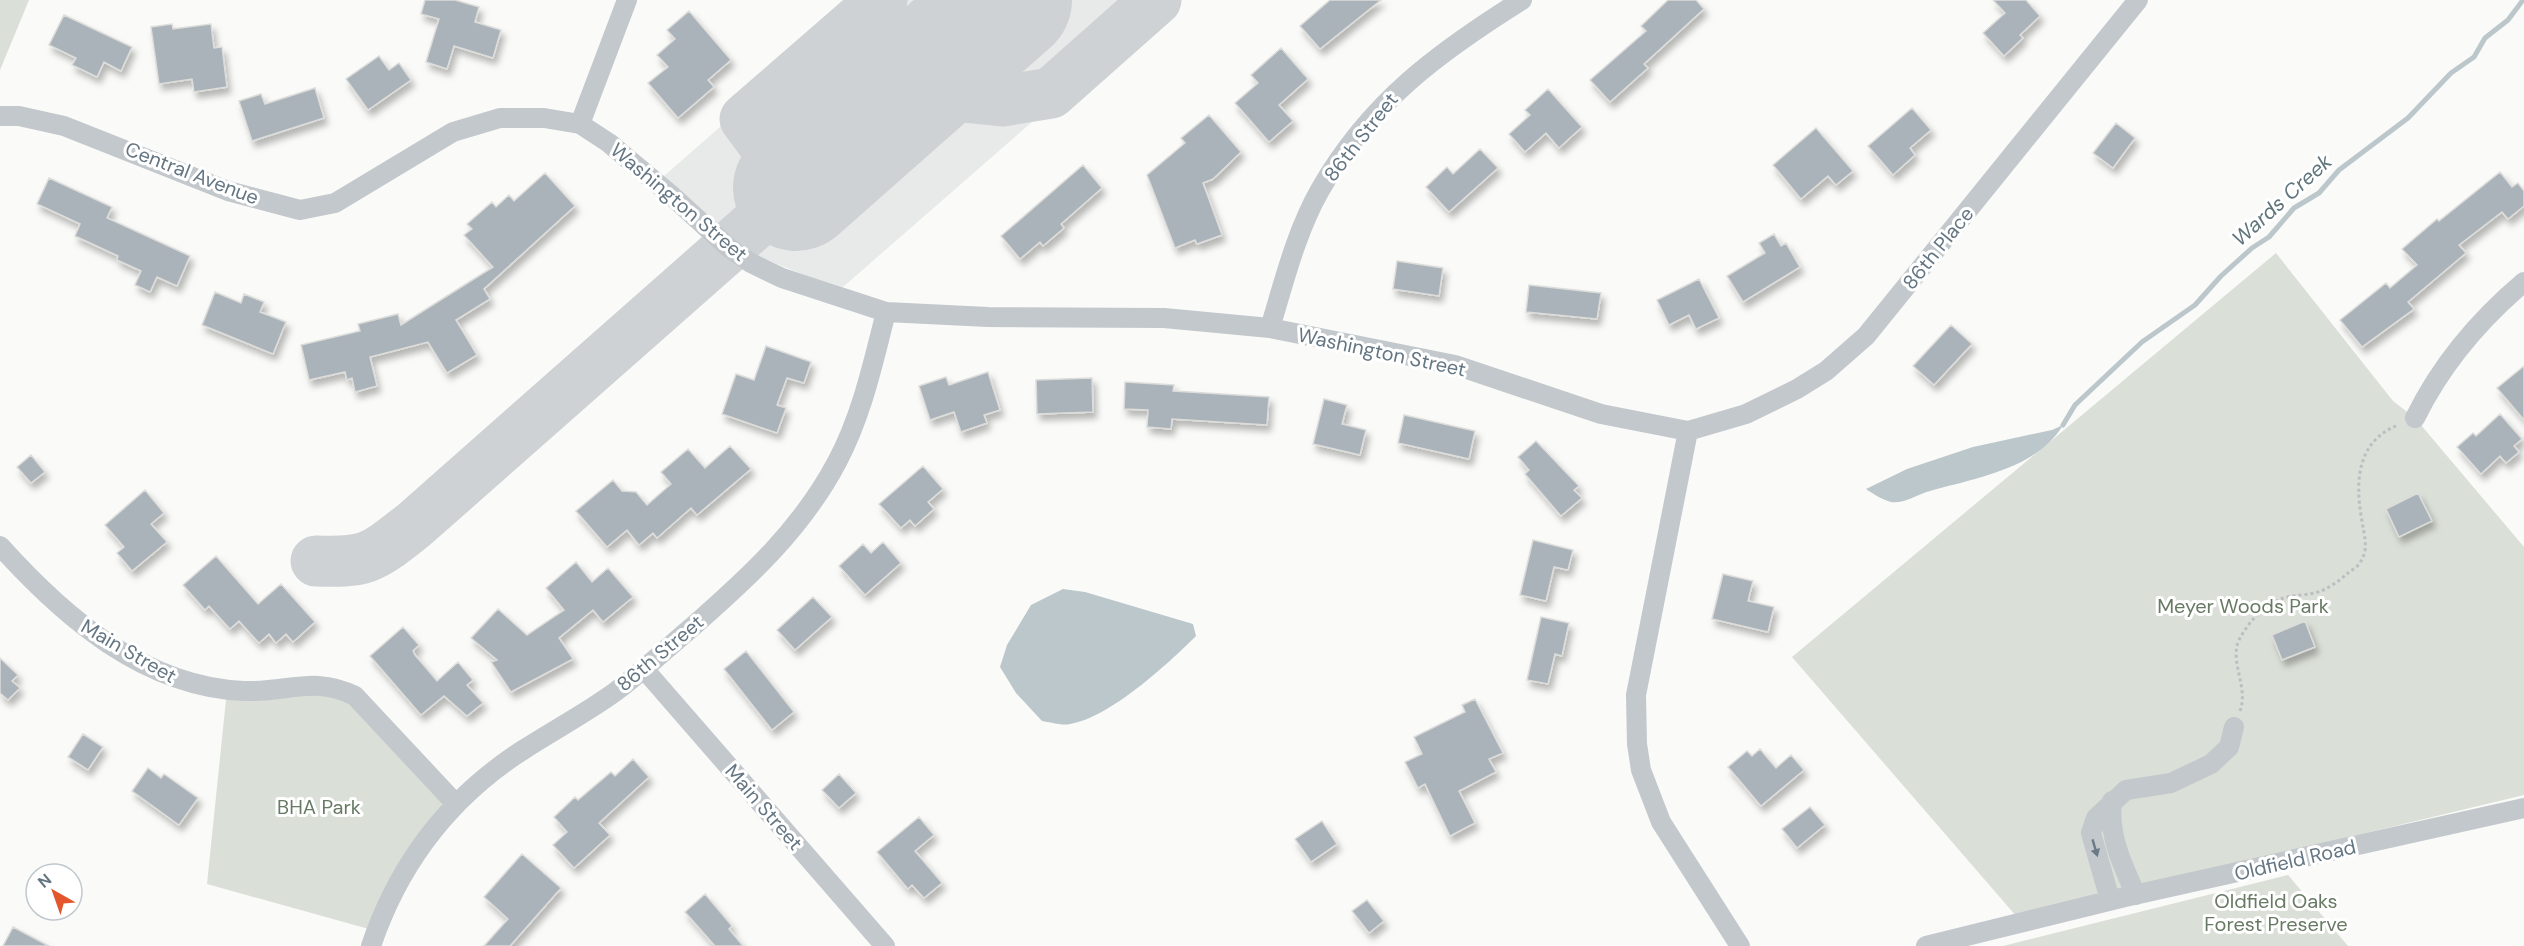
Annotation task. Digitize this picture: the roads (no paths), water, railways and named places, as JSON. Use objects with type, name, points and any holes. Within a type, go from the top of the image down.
[{"type":"street","points":[[580,124],[627,0]]},
{"type":"street","name":"86th Street","points":[[1270,328],[1310,212],[1320,190],[1360,133],[1395,92],[1419,70],[1452,44],[1522,0]]},
{"type":"street","name":"86th Place","points":[[1688,431],[1746,414],[1797,389],[1832,365],[1866,336],[2138,0]]},
{"type":"street","name":"Central Avenue","points":[[0,116],[19,116],[64,126],[244,197],[300,210],[335,204],[446,136],[483,121],[500,118],[543,118],[580,124]]},
{"type":"street","name":"Washington Street","points":[[580,124],[634,164],[729,248],[751,263],[782,278],[886,312],[988,317],[1164,318],[1270,328],[1455,365],[1602,414],[1688,431]]},
{"type":"street","points":[[2415,418],[2429,389],[2447,363],[2482,321],[2524,282]]},
{"type":"street","name":"86th Street","points":[[371,946],[401,878],[455,802],[500,766],[606,698],[644,669],[744,581],[781,544],[812,505],[848,438],[862,401],[886,312]]},
{"type":"street","points":[[1688,431],[1636,695],[1637,744],[1641,770],[1661,822],[1740,946]]},
{"type":"street","name":"Main Street","points":[[0,546],[38,588],[74,619],[136,659],[177,680],[199,686],[251,691],[322,684],[340,688],[355,696],[455,802]]},
{"type":"street","name":"Main Street","points":[[644,669],[885,946]]},
{"type":"street","points":[[2110,900],[2091,833],[2096,818],[2126,790],[2170,783],[2211,764],[2229,747],[2234,727]]},
{"type":"street","points":[[2112,801],[2110,821],[2119,856],[2136,895]]},
{"type":"street","name":"Oldfield Road","points":[[1926,946],[2110,900],[2524,808]]},
{"type":"waterway","name":"Wards Creek","points":[[2063,425],[2075,405],[2142,342],[2195,305],[2221,276],[2252,248],[2269,237],[2294,208],[2319,193],[2339,170],[2408,118],[2451,73],[2474,57],[2485,38],[2508,20],[2523,0]]},
{"type":"park label","name":"Meyer Woods Park","points":[[2243,606]]},
{"type":"park label","name":"BHA Park","points":[[319,807]]},
{"type":"park label","name":"Oldfield Oaks Forest Preserve","points":[[2276,912]]}]
